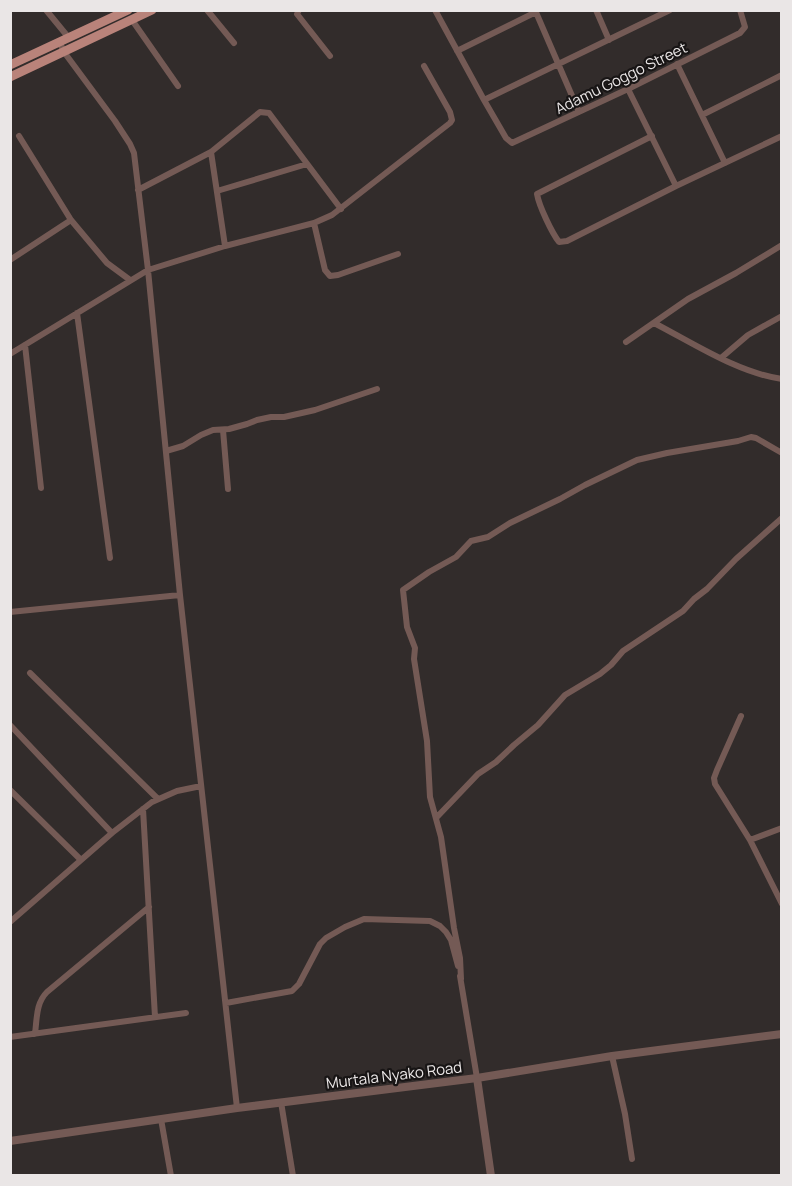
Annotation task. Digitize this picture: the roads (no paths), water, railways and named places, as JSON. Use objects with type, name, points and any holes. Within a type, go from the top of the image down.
[{"type":"main road","points":[[10,77],[152,10]]},
{"type":"main road","points":[[10,65],[124,11]]},
{"type":"street","points":[[46,10],[69,38]]},
{"type":"street","points":[[207,10],[234,43]]},
{"type":"street","points":[[299,10],[297,14],[330,56]]},
{"type":"street","points":[[435,10],[484,100],[670,10]]},
{"type":"street","points":[[596,10],[609,40]]},
{"type":"street","name":"Adamu Goggo Street","points":[[484,100],[506,138],[515,143],[740,33],[746,27],[740,10]]},
{"type":"street","points":[[457,51],[536,11],[579,112]]},
{"type":"street","points":[[132,20],[178,86]]},
{"type":"street","points":[[60,43],[64,52],[116,121],[134,153],[237,1108]]},
{"type":"street","points":[[677,64],[725,163]]},
{"type":"street","points":[[10,354],[148,270],[225,246],[314,223],[332,215],[452,120],[450,112],[424,66]]},
{"type":"street","points":[[702,115],[782,75]]},
{"type":"street","points":[[628,88],[676,186]]},
{"type":"street","points":[[138,190],[212,152],[260,112],[269,113],[341,208]]},
{"type":"street","points":[[19,136],[71,220],[107,263],[129,280]]},
{"type":"street","points":[[652,136],[537,194],[538,202],[559,242],[567,241],[782,136]]},
{"type":"street","points":[[212,152],[225,246]]},
{"type":"street","points":[[217,191],[307,164]]},
{"type":"street","points":[[10,260],[71,220]]},
{"type":"street","points":[[314,223],[325,270],[330,276],[398,254]]},
{"type":"street","points":[[626,342],[687,299],[782,245]]},
{"type":"street","points":[[78,313],[110,558]]},
{"type":"street","points":[[721,358],[748,335],[782,316]]},
{"type":"street","points":[[654,323],[742,369],[782,379]]},
{"type":"street","points":[[25,345],[41,488]]},
{"type":"street","points":[[166,451],[183,446],[213,430],[236,428],[257,420],[315,410],[376,389]]},
{"type":"street","points":[[222,430],[228,489]]},
{"type":"street","points":[[461,979],[460,958],[441,837],[430,797],[428,741],[414,659],[414,643],[407,627],[403,593],[405,588],[456,557],[471,541],[488,537],[510,523],[638,460],[751,437],[782,453]]},
{"type":"street","points":[[436,818],[478,774],[496,762],[538,725],[565,694],[606,669],[623,651],[680,613],[782,518]]},
{"type":"street","points":[[10,612],[180,595]]},
{"type":"street","points":[[30,673],[158,799]]},
{"type":"street","points":[[741,716],[717,770],[714,778],[715,784],[750,840],[782,904]]},
{"type":"street","points":[[10,725],[112,833]]},
{"type":"street","points":[[10,921],[143,809],[158,799],[177,791],[201,786]]},
{"type":"street","points":[[10,790],[81,860]]},
{"type":"street","points":[[143,809],[155,1017]]},
{"type":"street","points":[[750,840],[782,828]]},
{"type":"street","points":[[35,1034],[41,998],[149,907]]},
{"type":"street","points":[[226,1003],[292,991],[299,984],[320,944],[345,927],[364,919],[430,921],[440,926],[452,940],[461,979],[491,1176]]},
{"type":"street","points":[[10,1037],[186,1013]]},
{"type":"street","name":"Murtala Nyako Road","points":[[10,1141],[782,1034]]},
{"type":"street","points":[[612,1056],[632,1159]]},
{"type":"street","points":[[281,1102],[294,1176]]},
{"type":"street","points":[[160,1119],[171,1176]]}]
